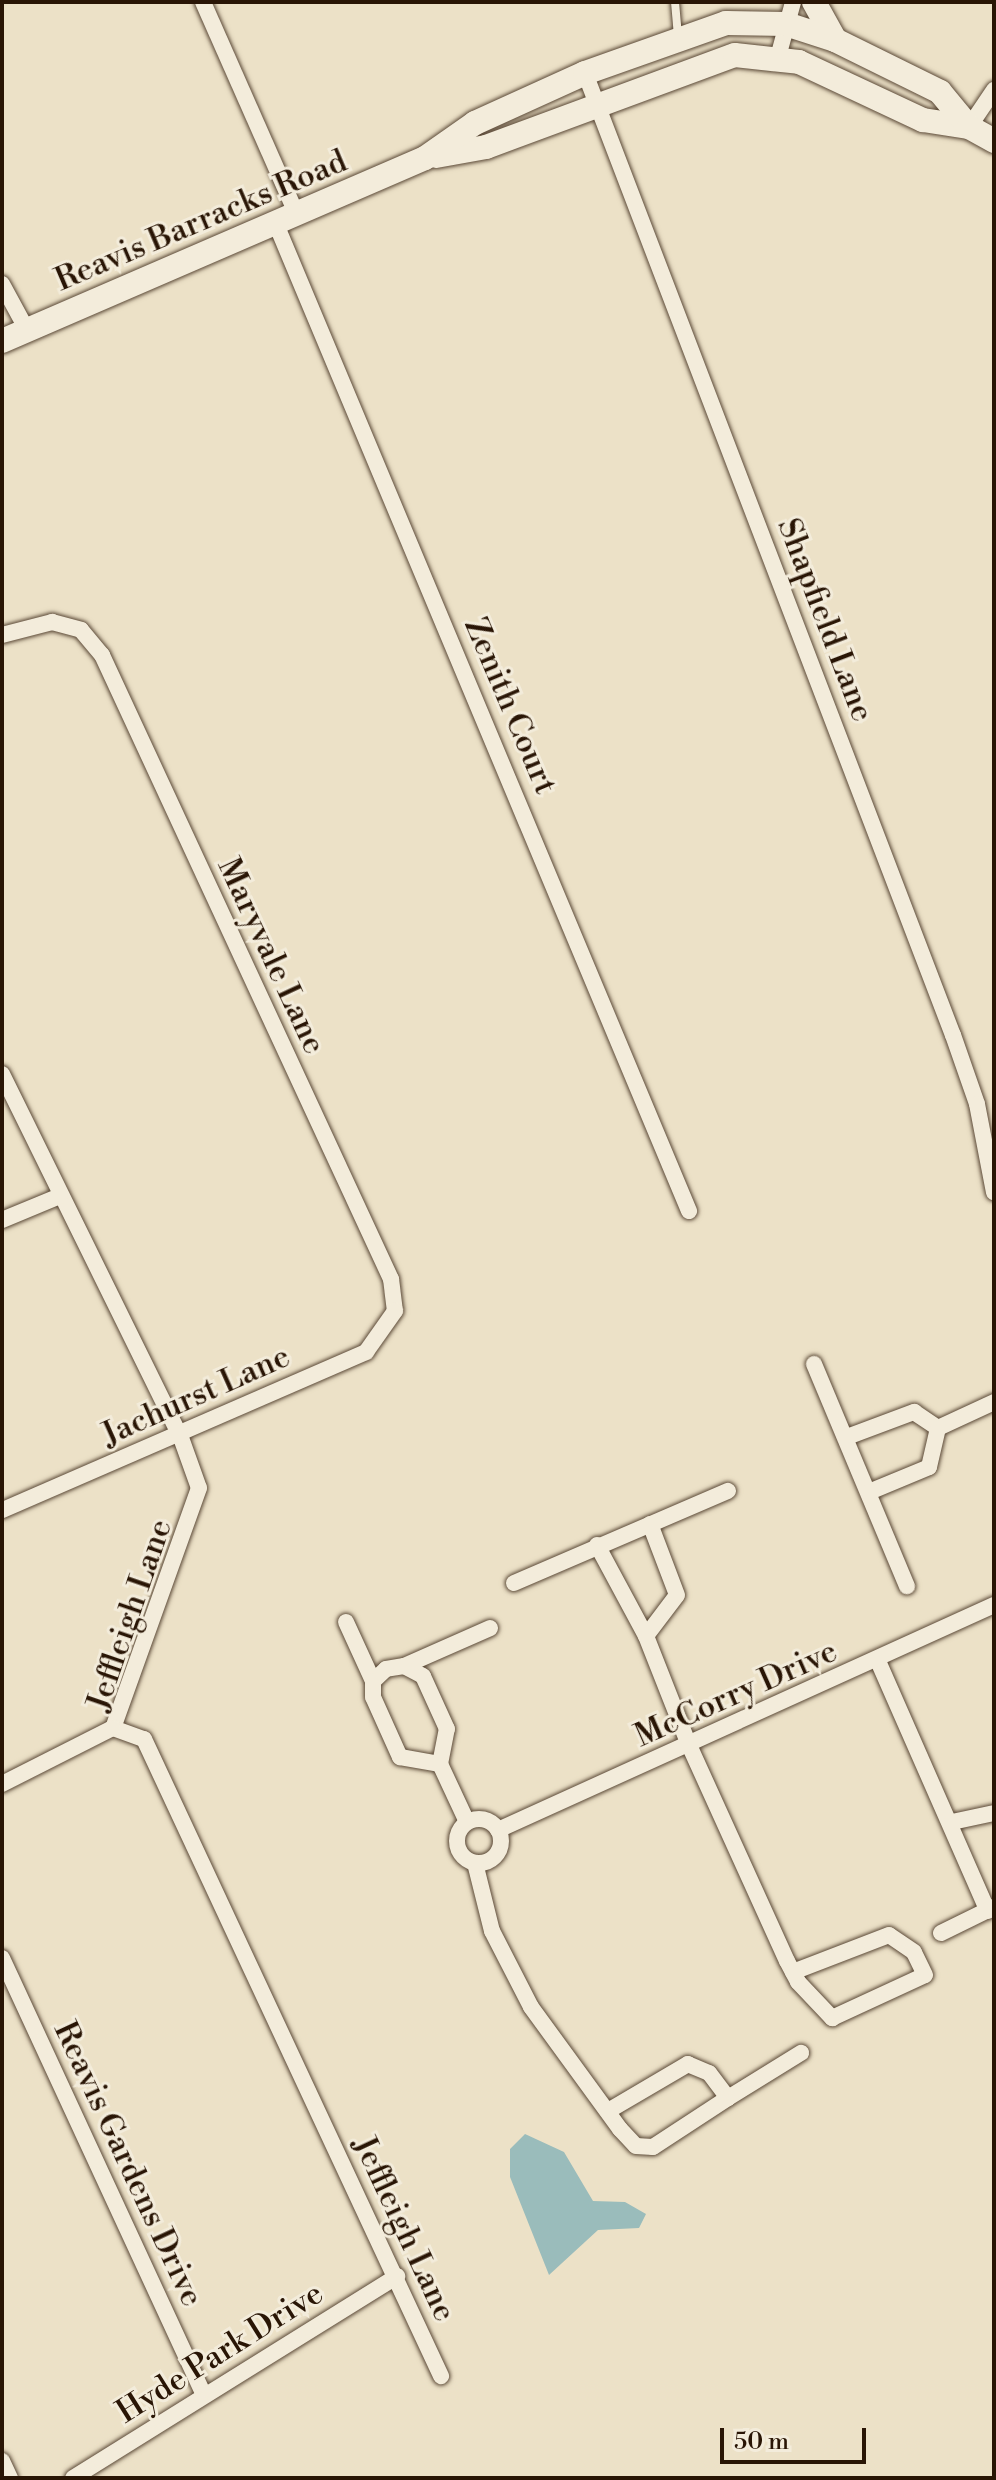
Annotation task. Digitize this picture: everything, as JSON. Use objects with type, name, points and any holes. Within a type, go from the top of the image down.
[{"type":"main road","points":[[702,27],[734,2]]},
{"type":"main road","points":[[814,2],[835,40]]},
{"type":"main road","name":"Reavis Barracks Road","points":[[2,341],[425,158],[475,123],[585,73],[702,27],[790,13],[835,40],[940,92],[969,127]]},
{"type":"main road","name":"Reavis Barracks Road","points":[[425,158],[486,147],[708,60],[778,57],[829,74],[923,120],[969,127],[994,141]]},
{"type":"street","name":"Zenith Court","points":[[203,2],[286,220],[689,1211]]},
{"type":"street","points":[[778,57],[790,13]]},
{"type":"street","name":"Shapfield Lane","points":[[585,73],[953,1035],[977,1104],[994,1192]]},
{"type":"street","points":[[969,127],[994,90]]},
{"type":"street","points":[[2,284],[27,330]]},
{"type":"street","name":"Maryvale Lane","points":[[2,635],[29,623],[81,630],[102,655],[391,1279],[395,1311]]},
{"type":"street","name":"Jeffleigh Lane","points":[[2,1074],[180,1435],[199,1488],[194,1513],[113,1728],[144,1739],[441,2376]]},
{"type":"street","points":[[2,1220],[60,1196]]},
{"type":"street","name":"Jachurst Lane","points":[[2,1510],[366,1352],[395,1311]]},
{"type":"street","points":[[814,1364],[907,1586]]},
{"type":"street","points":[[938,1428],[994,1402]]},
{"type":"street","points":[[847,1437],[914,1412],[938,1428]]},
{"type":"street","points":[[869,1492],[929,1467],[938,1428]]},
{"type":"street","points":[[514,1583],[728,1491]]},
{"type":"street","points":[[646,1636],[677,1595],[650,1524]]},
{"type":"street","points":[[597,1545],[646,1636],[689,1745],[793,1972],[832,2018],[925,1975],[914,1952],[889,1935],[793,1972]]},
{"type":"street","name":"McCorry Drive","points":[[498,1830],[878,1661],[994,1605]]},
{"type":"street","points":[[346,1622],[373,1681],[400,1757],[440,1764]]},
{"type":"street","points":[[373,1681],[490,1628]]},
{"type":"street","points":[[878,1661],[991,1909],[941,1933]]},
{"type":"street","points":[[404,1666],[423,1676],[447,1729],[440,1764],[467,1822],[457,1847],[475,1863],[492,1931],[531,2007],[636,2146],[653,2147],[801,2053]]},
{"type":"street","points":[[2,1784],[113,1728]]},
{"type":"street","points":[[952,1822],[994,1813]]},
{"type":"street","points":[[467,1822],[488,1821],[498,1830],[498,1851],[475,1863]]},
{"type":"street","name":"Reavis Gardens Drive","points":[[2,1958],[204,2395]]},
{"type":"street","points":[[608,2111],[688,2064],[709,2073],[728,2098]]},
{"type":"street","name":"Hyde Park Drive","points":[[73,2478],[397,2276]]},
{"type":"street","points":[[2,2461],[10,2478]]},
{"type":"lane","points":[[675,2],[678,35]]},
{"type":"water","points":[[525,2134],[564,2152],[593,2201],[625,2202],[646,2214],[639,2228],[598,2230],[549,2275],[510,2177],[510,2149]]}]
